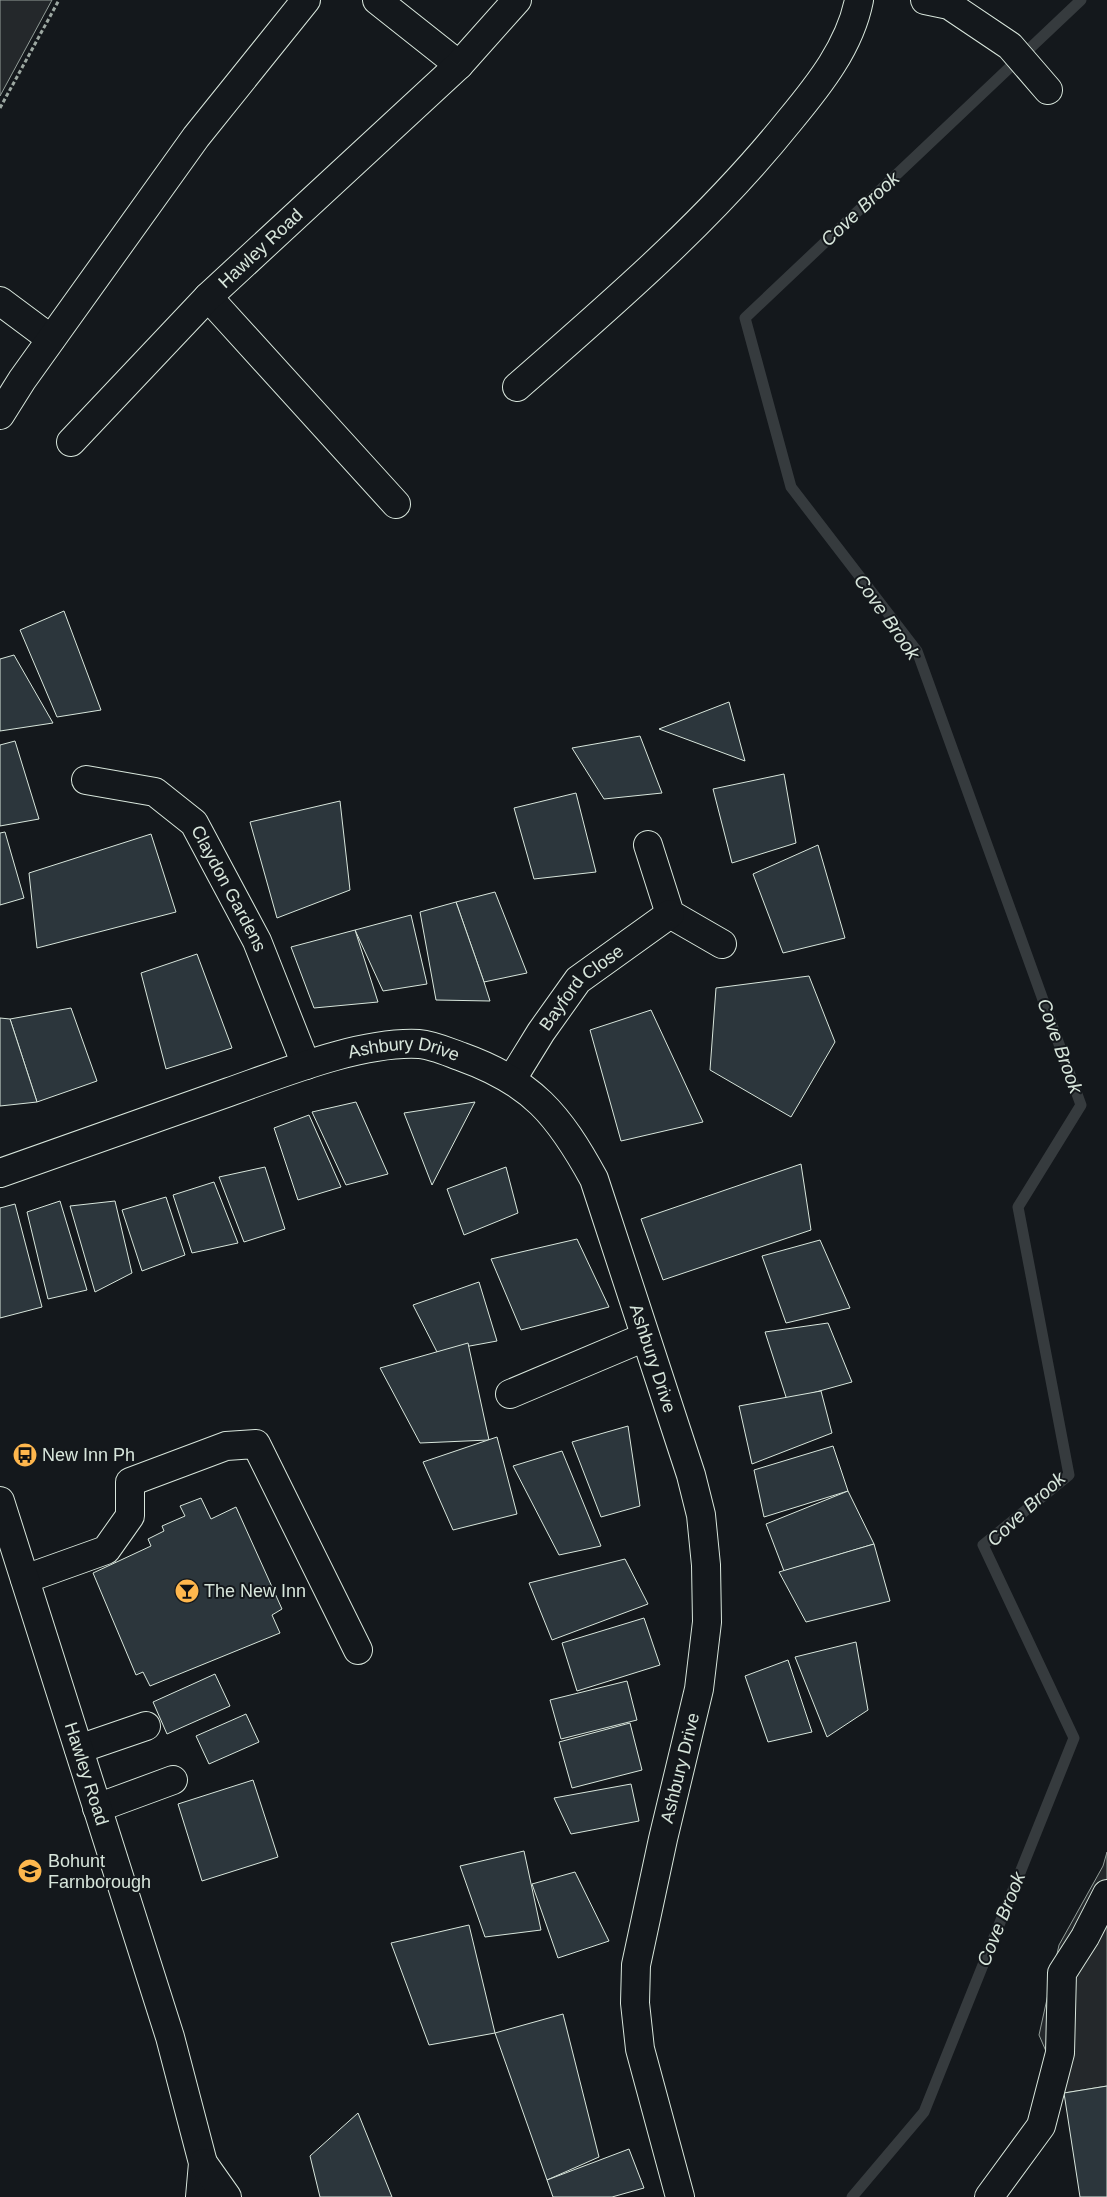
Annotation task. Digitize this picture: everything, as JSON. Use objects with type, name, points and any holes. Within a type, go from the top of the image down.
[{"type":"street","points":[[0,415],[22,380],[196,137],[306,0]]},
{"type":"street","points":[[377,0],[459,65]]},
{"type":"street","name":"Hawley Road","points":[[71,442],[208,297],[459,65],[517,0]]},
{"type":"street","points":[[517,387],[634,284],[724,197],[826,76],[856,16],[859,0]]},
{"type":"street","points":[[925,0],[949,5],[1010,46],[1042,82]]},
{"type":"street","points":[[208,297],[396,504]]},
{"type":"street","points":[[0,301],[51,339]]},
{"type":"street","name":"Claydon Gardens","points":[[86,780],[156,792],[194,823],[257,941],[306,1065]]},
{"type":"street","points":[[648,845],[670,914],[722,944]]},
{"type":"street","name":"Bayford Close","points":[[512,1079],[541,1032],[578,980],[670,914]]},
{"type":"street","name":"Ashbury Drive","points":[[0,1172],[306,1065],[390,1045],[420,1044],[473,1060],[499,1071],[512,1079],[549,1110],[573,1140],[594,1179],[691,1475],[701,1515],[706,1565],[707,1622],[699,1689],[663,1839],[636,1974],[635,2003],[640,2049],[680,2197]]},
{"type":"street","points":[[510,1394],[645,1338]]},
{"type":"street","points":[[24,1579],[106,1550],[130,1516],[130,1482],[226,1446],[256,1444],[358,1650]]},
{"type":"street","name":"Hawley Road","points":[[0,1501],[170,2037],[203,2163]]},
{"type":"street","points":[[78,1749],[146,1726]]},
{"type":"street","points":[[97,1808],[173,1780]]},
{"type":"street","points":[[989,2197],[1041,2126],[1060,2053],[1062,1973],[1085,1937],[1107,1894]]},
{"type":"street","points":[[200,2197],[203,2163]]},
{"type":"street","points":[[203,2163],[227,2197]]},
{"type":"path","points":[[0,108],[59,0]]},
{"type":"shaded area","points":[[0,0],[52,0],[0,96]]},
{"type":"shaded area","points":[[1107,1852],[1107,2086],[1064,2093],[1039,2035],[1059,1945],[1103,1866]]},
{"type":"building","points":[[64,611],[101,710],[57,717],[20,630]]},
{"type":"building","points":[[14,655],[53,723],[0,731],[0,659]]},
{"type":"building","points":[[729,702],[745,761],[659,729]]},
{"type":"building","points":[[640,736],[662,793],[604,799],[572,748]]},
{"type":"building","points":[[15,741],[39,819],[0,826],[0,745]]},
{"type":"building","points":[[784,774],[796,843],[732,863],[713,789]]},
{"type":"building","points":[[576,793],[596,872],[534,879],[514,808]]},
{"type":"building","points":[[340,801],[350,890],[277,918],[250,822]]},
{"type":"building","points":[[5,832],[24,898],[0,905],[0,833]]},
{"type":"building","points":[[151,834],[176,912],[37,948],[29,873]]},
{"type":"building","points":[[818,845],[845,938],[783,953],[753,874]]},
{"type":"building","points":[[495,892],[527,973],[484,982],[456,902]]},
{"type":"building","points":[[456,902],[490,1001],[436,1000],[420,912]]},
{"type":"building","points":[[411,915],[427,984],[383,991],[355,930]]},
{"type":"building","points":[[355,930],[378,1002],[314,1008],[291,947]]},
{"type":"building","points":[[197,954],[232,1048],[166,1069],[141,973]]},
{"type":"building","points":[[809,976],[835,1042],[791,1117],[710,1070],[716,988]]},
{"type":"building","points":[[71,1008],[97,1081],[37,1102],[10,1019]]},
{"type":"building","points":[[651,1010],[703,1122],[621,1141],[590,1030]]},
{"type":"building","points":[[0,1018],[10,1019],[37,1102],[0,1106]]},
{"type":"building","points":[[356,1102],[388,1174],[346,1185],[312,1112]]},
{"type":"building","points":[[475,1102],[432,1185],[404,1113]]},
{"type":"building","points":[[309,1115],[341,1187],[298,1200],[274,1128]]},
{"type":"building","points":[[801,1164],[811,1230],[663,1280],[641,1219]]},
{"type":"building","points":[[265,1167],[285,1229],[244,1242],[219,1177]]},
{"type":"building","points":[[506,1167],[518,1213],[464,1235],[447,1189]]},
{"type":"building","points":[[214,1182],[238,1243],[192,1253],[173,1195]]},
{"type":"building","points":[[166,1197],[185,1255],[142,1271],[122,1210]]},
{"type":"building","points":[[60,1201],[87,1290],[48,1299],[27,1212]]},
{"type":"building","points":[[115,1201],[132,1273],[95,1292],[70,1206]]},
{"type":"building","points":[[15,1204],[42,1307],[0,1318],[0,1208]]},
{"type":"building","points":[[577,1239],[609,1307],[521,1330],[491,1259]]},
{"type":"building","points":[[820,1240],[850,1308],[786,1323],[762,1256]]},
{"type":"building","points":[[479,1282],[497,1341],[437,1352],[413,1305]]},
{"type":"building","points":[[828,1323],[852,1382],[787,1400],[765,1332]]},
{"type":"building","points":[[468,1343],[489,1440],[420,1443],[380,1368]]},
{"type":"building","points":[[821,1391],[832,1433],[752,1464],[739,1406]]},
{"type":"building","points":[[628,1426],[640,1506],[601,1517],[572,1442]]},
{"type":"building","points":[[497,1437],[517,1514],[453,1530],[423,1462]]},
{"type":"building","points":[[833,1446],[848,1491],[764,1517],[754,1470]]},
{"type":"building","points":[[562,1451],[601,1546],[559,1555],[513,1466]]},
{"type":"building","points":[[848,1491],[874,1544],[784,1571],[766,1524]]},
{"type":"building","name":"The New Inn","points":[[201,1498],[211,1519],[236,1507],[282,1609],[272,1615],[280,1633],[150,1686],[143,1672],[136,1675],[93,1573],[151,1546],[148,1539],[164,1531],[162,1526],[185,1516],[180,1506]]},
{"type":"building","points":[[874,1544],[890,1601],[806,1622],[779,1572]]},
{"type":"building","points":[[625,1559],[648,1604],[552,1640],[529,1583]]},
{"type":"building","points":[[644,1618],[660,1665],[577,1691],[562,1643]]},
{"type":"building","points":[[856,1642],[868,1710],[827,1737],[795,1657]]},
{"type":"building","points":[[788,1660],[812,1732],[768,1742],[745,1676]]},
{"type":"building","points":[[215,1674],[230,1706],[167,1734],[153,1702]]},
{"type":"building","points":[[627,1681],[637,1720],[561,1739],[550,1700]]},
{"type":"building","points":[[246,1714],[259,1742],[209,1764],[196,1736]]},
{"type":"building","points":[[630,1723],[642,1770],[572,1788],[559,1742]]},
{"type":"building","points":[[253,1780],[278,1857],[202,1881],[178,1804]]},
{"type":"building","points":[[631,1784],[639,1821],[571,1834],[554,1798]]},
{"type":"building","points":[[524,1851],[541,1930],[485,1937],[460,1866]]},
{"type":"building","points":[[575,1872],[609,1941],[558,1958],[532,1884]]},
{"type":"building","points":[[469,1925],[495,2033],[429,2045],[391,1943]]},
{"type":"building","points":[[563,2014],[599,2157],[547,2180],[495,2033]]},
{"type":"building","points":[[1107,2086],[1107,2197],[1080,2197],[1064,2093]]},
{"type":"building","points":[[358,2113],[392,2197],[320,2197],[310,2156]]},
{"type":"building","points":[[629,2149],[644,2188],[612,2197],[553,2197],[547,2180]]},
{"type":"waterway","name":"Cove Brook","points":[[852,2197],[924,2112],[1074,1738],[983,1545],[1069,1475],[1018,1207],[1081,1105],[917,651],[791,487],[745,318],[1081,0]]},
{"type":"place","name":"New Inn Ph","points":[[25,1455]]},
{"type":"place","name":"The New Inn","points":[[187,1591]]},
{"type":"place","name":"Bohunt Farnborough","points":[[30,1871]]}]
